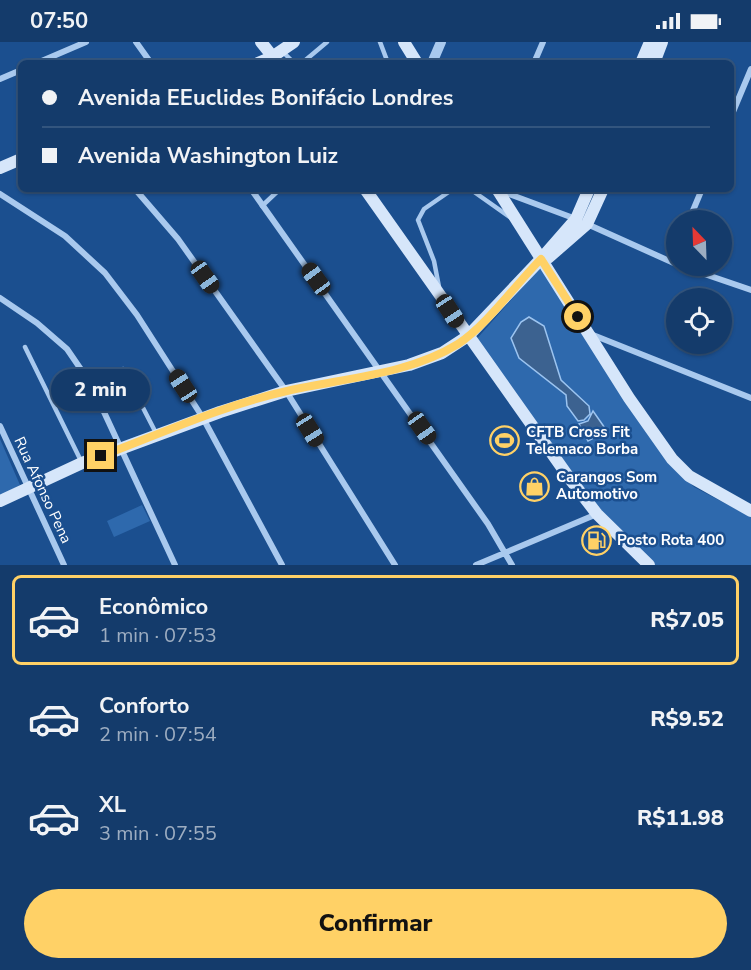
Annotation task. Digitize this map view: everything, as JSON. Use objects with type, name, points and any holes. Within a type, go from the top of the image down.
[{"type":"main road","points":[[261,42],[277,57],[294,42]]},
{"type":"main road","points":[[404,42],[415,60]]},
{"type":"main road","points":[[642,60],[650,42]]},
{"type":"main road","points":[[655,60],[662,42]]},
{"type":"main road","points":[[0,168],[18,160]]},
{"type":"main road","points":[[367,192],[597,514],[650,565]]},
{"type":"main road","points":[[499,192],[650,431],[672,459],[689,476],[751,511]]},
{"type":"main road","points":[[581,221],[588,192]]},
{"type":"main road","points":[[0,501],[82,463],[203,418],[286,391],[409,365],[442,352],[468,336],[541,259],[581,221],[601,192]]},
{"type":"street","points":[[44,60],[86,42]]},
{"type":"street","points":[[136,42],[149,60]]},
{"type":"street","points":[[433,60],[441,42]]},
{"type":"street","points":[[535,60],[543,42]]},
{"type":"street","points":[[734,109],[751,69]]},
{"type":"street","points":[[0,79],[18,71]]},
{"type":"street","points":[[138,192],[178,239],[286,391],[395,565]]},
{"type":"street","points":[[253,192],[382,371],[512,565]]},
{"type":"street","points":[[503,192],[581,221],[666,259]]},
{"type":"street","points":[[693,210],[701,192]]},
{"type":"street","points":[[0,194],[65,236],[105,273],[137,315],[203,418],[282,565]]},
{"type":"street","points":[[710,276],[751,290]]},
{"type":"street","points":[[0,298],[38,323],[67,350],[91,384],[175,565]]},
{"type":"street","points":[[590,334],[751,398]]},
{"type":"street","name":"Rua Afonso Pena","points":[[1,431],[64,565]]},
{"type":"street","points":[[476,565],[597,514]]},
{"type":"lane","points":[[306,60],[327,42]]},
{"type":"lane","points":[[380,42],[387,60]]},
{"type":"lane","points":[[262,206],[277,192]]},
{"type":"lane","points":[[441,297],[434,261],[418,220],[424,209],[449,192]]},
{"type":"lane","points":[[474,192],[518,223]]},
{"type":"lane","points":[[25,347],[82,463]]},
{"type":"lane","points":[[123,369],[157,435]]},
{"type":"shaded area","points":[[542,265],[664,457],[694,487],[751,517],[751,565],[653,565],[609,522],[474,342]]},
{"type":"shaded area","points":[[529,317],[544,326],[561,380],[589,406],[590,414],[584,420],[578,421],[567,406],[566,395],[519,358],[511,338],[521,322]]},
{"type":"shaded area","points":[[593,411],[607,431],[588,441],[579,424],[588,421]]},
{"type":"shaded area","points":[[0,439],[20,485],[0,496]]},
{"type":"shaded area","points":[[142,505],[150,521],[114,537],[107,521]]},
{"type":"place","name":"CFTB Cross Fit Telemaco Borba","points":[[505,441]]},
{"type":"place","name":"Carangos Som Automotivo","points":[[535,486]]},
{"type":"place","name":"Posto Rota 400","points":[[596,540]]},
{"type":"route","points":[[101,456],[220,412],[286,391],[394,369],[442,352],[468,336],[541,259],[578,317]]}]
